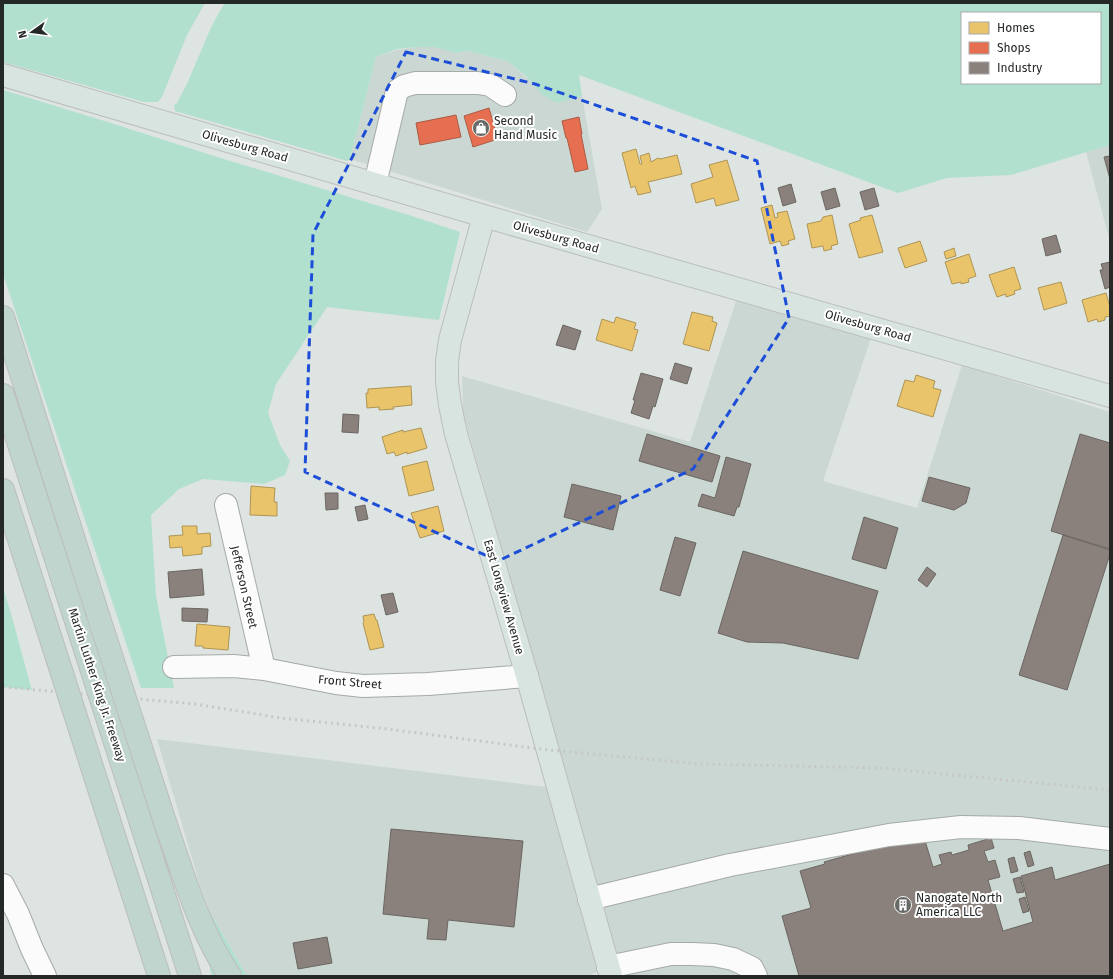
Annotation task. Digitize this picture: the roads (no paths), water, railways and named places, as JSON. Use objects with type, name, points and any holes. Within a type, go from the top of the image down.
[{"type":"highway","points":[[3,317],[166,825],[196,911],[220,962],[230,976]]},
{"type":"highway","name":"Martin Luther King Jr. Freeway","points":[[3,395],[190,976]]},
{"type":"highway","points":[[3,490],[33,608],[101,819],[130,884],[159,976]]},
{"type":"highway","points":[[3,539],[33,608]]},
{"type":"main road","name":"Olivesburg Road","points":[[3,75],[484,216],[1110,396]]},
{"type":"main road","name":"East Longview Avenue","points":[[484,216],[450,340],[447,361],[447,382],[456,434],[527,676],[610,971]]},
{"type":"street","points":[[375,184],[389,122],[398,91],[404,86],[415,84],[478,83],[490,85],[505,95]]},
{"type":"street","name":"Jefferson Street","points":[[226,505],[264,669]]},
{"type":"street","name":"Front Street","points":[[174,667],[234,666],[264,669],[336,683],[363,686],[428,684],[527,676]]},
{"type":"street","points":[[589,899],[730,865],[889,835],[961,827],[1019,828],[1110,839]]},
{"type":"street","points":[[3,885],[18,914],[45,976]]},
{"type":"street","points":[[610,971],[671,954],[692,954],[714,955],[733,959],[752,968],[756,976]]},
{"type":"railway","points":[[3,687],[195,704],[281,718],[388,729],[548,750],[701,764],[882,768],[1110,790]]},
{"type":"place","name":"Second Hand Music","points":[[481,128]]},
{"type":"place","name":"Nanogate North America LLC","points":[[903,905]]}]
